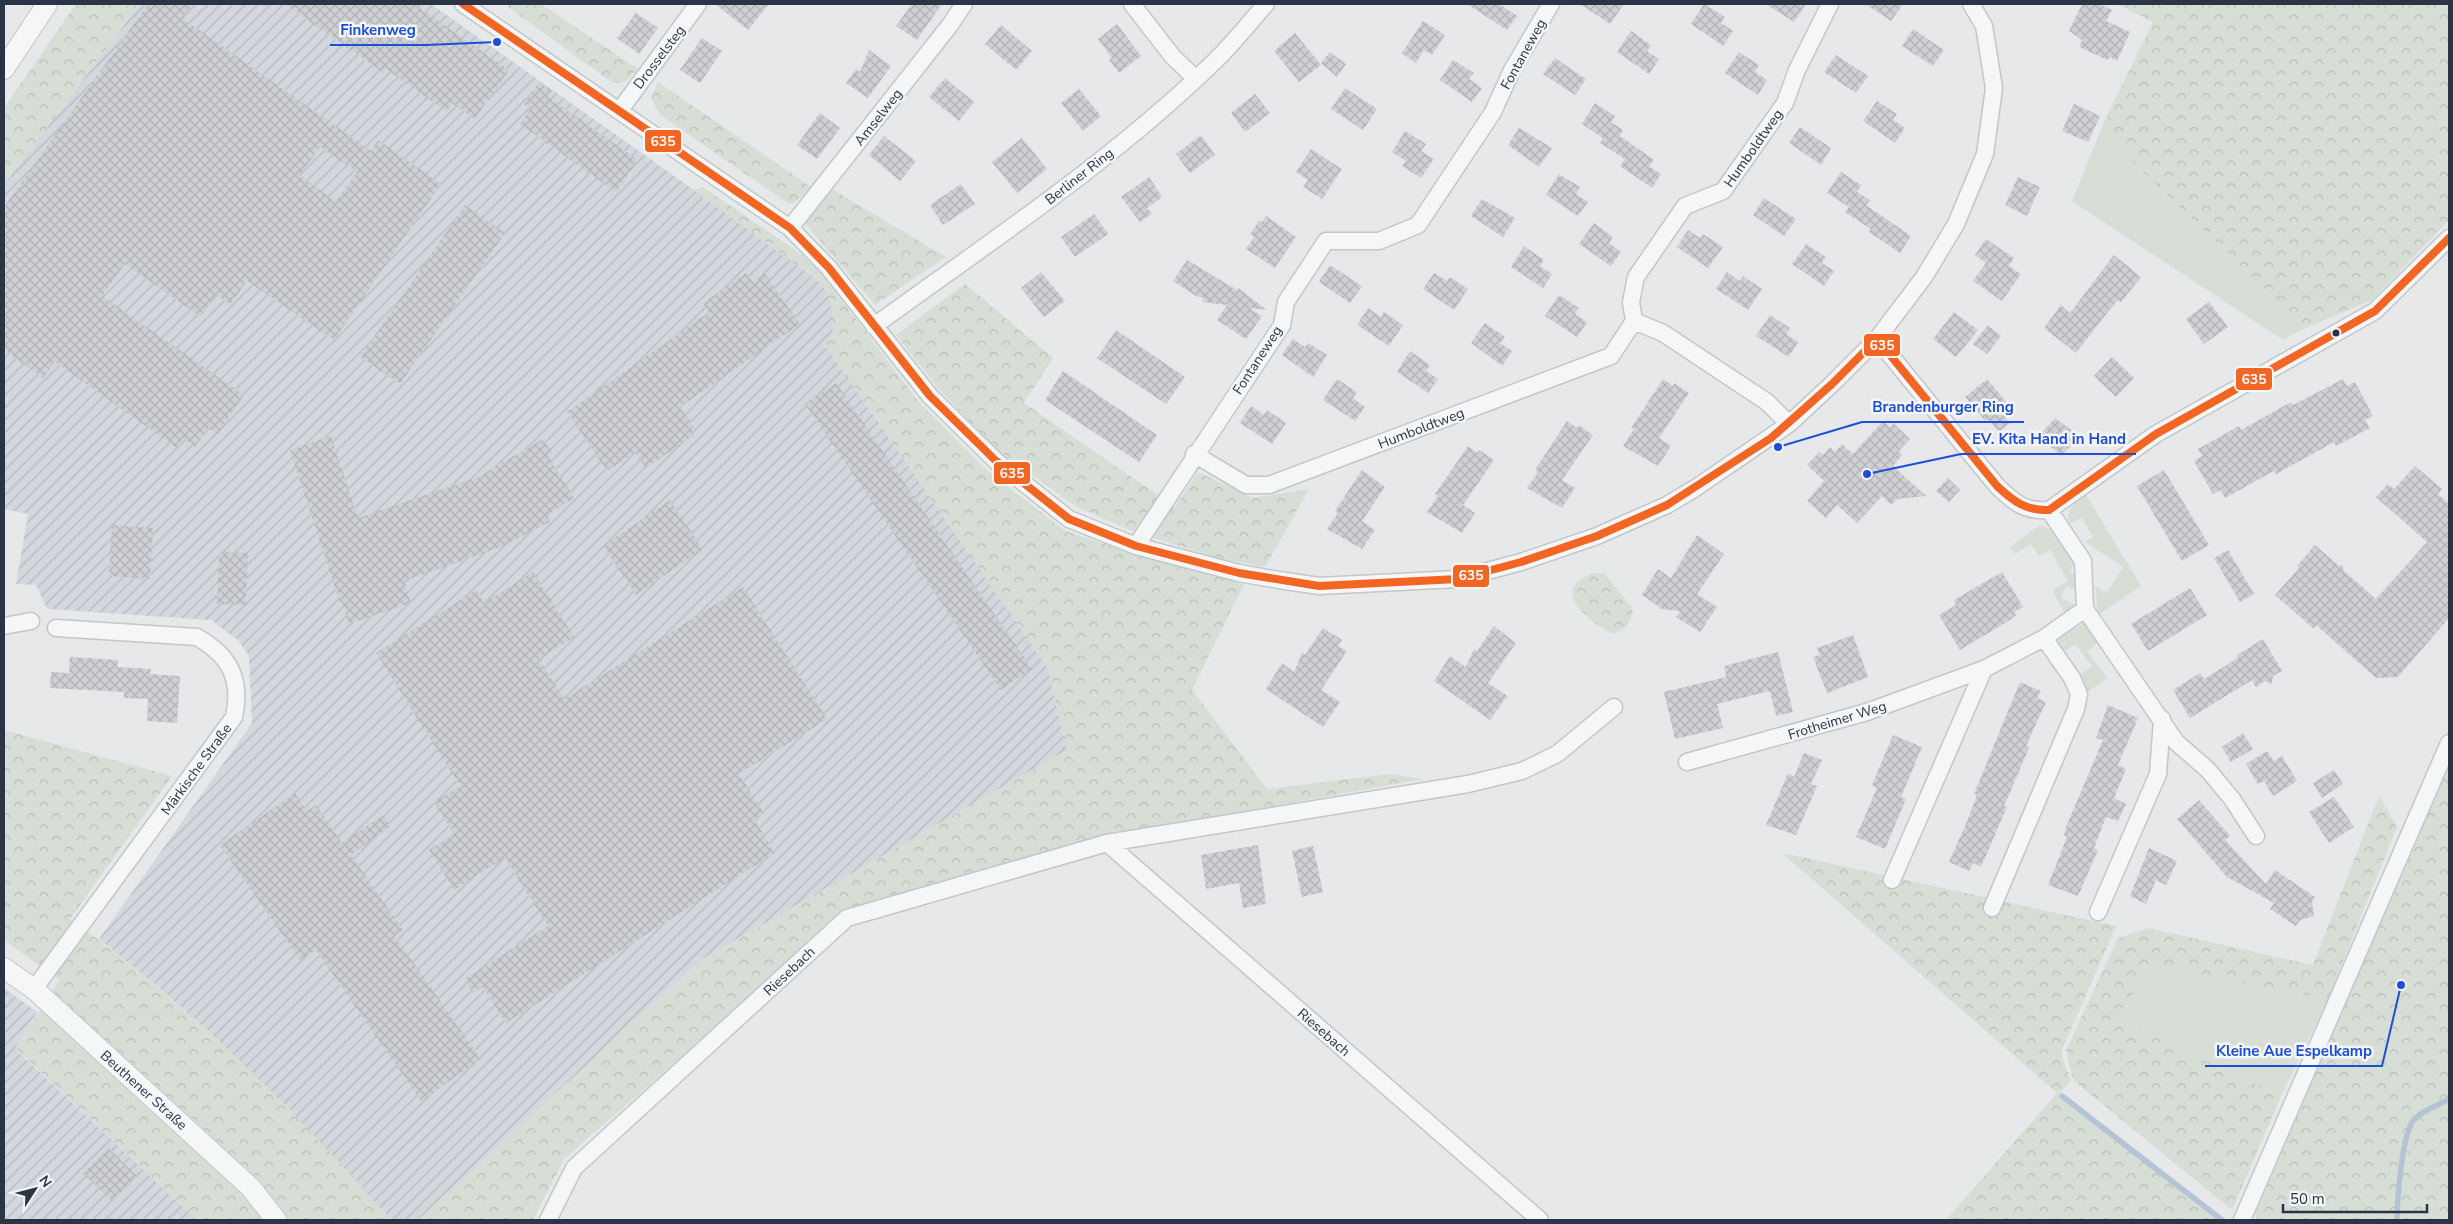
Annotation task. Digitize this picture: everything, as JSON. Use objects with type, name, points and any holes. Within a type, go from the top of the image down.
[{"type":"street","points":[[4,69],[47,4]]},
{"type":"street","points":[[463,4],[483,9],[620,110],[790,228],[829,268],[930,396],[996,461],[1069,519],[1136,546],[1239,573],[1319,586],[1458,579],[1521,562],[1597,536],[1667,505],[1710,479],[1789,424],[1877,339],[1924,277],[1956,224],[1985,154],[1994,88],[1992,61],[1984,26],[1971,4]]},
{"type":"street","name":"Drosselsteg","points":[[620,110],[698,4]]},
{"type":"street","name":"Amselweg","points":[[790,228],[950,25],[964,4]]},
{"type":"street","points":[[1132,4],[1173,57],[1195,78]]},
{"type":"street","name":"Berliner Ring","points":[[874,326],[1077,180],[1169,103],[1218,57],[1266,4]]},
{"type":"street","name":"Fontaneweg","points":[[1136,546],[1194,454],[1282,325],[1286,302],[1326,241],[1379,242],[1418,225],[1493,112],[1512,70],[1551,4]]},
{"type":"street","name":"Humboldtweg","points":[[1194,454],[1246,485],[1269,486],[1611,356],[1634,321],[1631,302],[1636,277],[1685,206],[1723,191],[1728,184],[1785,103],[1797,70],[1830,4]]},
{"type":"street","points":[[1877,339],[1996,486],[2013,501],[2033,511],[2049,510],[2156,434],[2375,311],[2449,238]]},
{"type":"street","points":[[1634,321],[1663,333],[1703,359],[1767,402],[1789,424]]},
{"type":"street","points":[[2049,510],[2082,561],[2085,610],[2162,719],[2176,742],[2208,770],[2232,799],[2256,836]]},
{"type":"street","name":"Frotheimer Weg","points":[[1687,762],[1867,712],[1984,669],[2044,638],[2085,610]]},
{"type":"street","points":[[4,626],[31,621]]},
{"type":"street","name":"Märkische Straße","points":[[34,989],[234,717],[238,699],[233,670],[215,647],[197,637],[56,628]]},
{"type":"street","points":[[1992,908],[2076,709],[2078,694],[2072,678],[2044,638]]},
{"type":"street","points":[[1892,880],[1984,669]]},
{"type":"street","name":"Riesebach","points":[[548,1220],[574,1168],[847,918],[1107,843],[1468,784],[1522,770],[1557,754],[1614,707]]},
{"type":"street","points":[[2098,912],[2158,774],[2162,719]]},
{"type":"street","points":[[2242,1220],[2449,743]]},
{"type":"street","name":"Riesebach","points":[[1107,843],[1540,1220]]},
{"type":"street","name":"Beuthener Straße","points":[[4,968],[34,989],[251,1188],[276,1220]]},
{"type":"shaded area","points":[[140,4],[431,4],[793,260],[821,283],[829,295],[834,321],[832,336],[824,343],[1047,667],[1067,750],[701,960],[418,1220],[391,1220],[286,1106],[218,1040],[162,990],[99,939],[252,723],[249,656],[238,640],[211,620],[47,609],[36,585],[16,584],[28,514],[4,509],[4,185]]},
{"type":"shaded area","points":[[4,988],[37,1012],[15,1049],[197,1220],[4,1220]]},
{"type":"green space","points":[[76,4],[140,4],[4,185],[4,108]]},
{"type":"green space","points":[[509,4],[541,4],[638,69],[625,82],[613,83],[508,7]]},
{"type":"green space","points":[[2117,4],[2449,4],[2449,220],[2372,300],[2305,328],[2129,158],[2104,122],[2153,22]]},
{"type":"green space","points":[[658,82],[811,187],[794,203],[789,204],[660,115],[651,98]]},
{"type":"green space","points":[[2104,122],[2129,158],[2305,328],[2283,340],[2072,201]]},
{"type":"green space","points":[[703,187],[801,254],[821,273],[918,401],[985,469],[1065,531],[1149,559],[1244,584],[1192,690],[1267,789],[1389,774],[1422,779],[1122,834],[845,914],[564,1159],[533,1220],[418,1220],[701,960],[1067,750],[1047,667],[823,343],[832,336],[833,322],[832,308],[821,283],[693,190]]},
{"type":"green space","points":[[830,188],[946,257],[875,305],[804,222]]},
{"type":"green space","points":[[965,284],[1053,358],[1024,403],[1175,507],[1198,472],[1253,498],[1309,489],[1265,567],[1223,559],[1136,533],[1075,506],[995,448],[939,389],[896,335]]},
{"type":"green space","points":[[2085,493],[2141,586],[2098,615],[2095,586],[2107,593],[2123,567],[2085,542],[2093,537],[2082,518],[2069,524],[2070,510],[2074,503]]},
{"type":"green space","points":[[2039,526],[2046,527],[2057,534],[2075,563],[2070,572],[2078,577],[2080,592],[2066,586],[2061,598],[2074,604],[2068,615],[2065,614],[2054,594],[2055,588],[2068,581],[2050,549],[2039,556],[2031,544],[2015,554],[2010,547]]},
{"type":"green space","points":[[1595,573],[1604,573],[1631,606],[1633,613],[1626,627],[1613,634],[1593,622],[1576,605],[1572,596],[1573,587],[1580,579]]},
{"type":"green space","points":[[2084,623],[2087,624],[2098,643],[2087,651],[2107,678],[2085,694],[2080,675],[2092,666],[2075,644],[2063,652],[2057,642],[2059,638]]},
{"type":"green space","points":[[4,730],[172,776],[70,919],[157,986],[239,1060],[317,1139],[391,1220],[197,1220],[15,1048],[59,980],[4,940]]},
{"type":"green space","points":[[2449,759],[2449,1220],[2256,1220],[2256,1212]]},
{"type":"green space","points":[[2379,796],[2397,827],[2328,999],[2147,964],[2120,1021],[2281,1096],[2232,1210],[2073,1080],[2066,1050],[2118,938],[2148,928],[2313,965]]},
{"type":"green space","points":[[1782,853],[2116,926],[2062,1050],[2063,1060],[2071,1080],[2059,1094],[2224,1220],[1946,1220],[2057,1093]]},
{"type":"green space","points":[[2147,964],[2328,999],[2281,1096],[2120,1021]]},
{"type":"building","points":[[148,4],[193,4],[182,18],[371,151],[378,140],[441,184],[334,340],[247,281],[230,305],[216,294],[201,317],[125,264],[102,296],[244,395],[218,434],[208,428],[195,447],[183,438],[177,448],[55,362],[43,378],[4,350],[4,207]],"holes":[[[320,147],[357,172],[336,202],[300,175]]]},
{"type":"building","points":[[285,4],[414,4],[509,70],[475,119],[452,103],[447,112],[386,69],[384,73]]},
{"type":"building","points":[[715,4],[769,4],[748,30]]},
{"type":"building","points":[[912,4],[942,4],[917,40],[896,26]]},
{"type":"building","points":[[1467,4],[1499,4],[1517,16],[1507,30]]},
{"type":"building","points":[[1580,4],[1624,4],[1610,24]]},
{"type":"building","points":[[1704,4],[1725,17],[1721,23],[1733,31],[1723,46],[1691,24]]},
{"type":"building","points":[[1766,4],[1806,4],[1794,22]]},
{"type":"building","points":[[1865,4],[1903,4],[1891,21]]},
{"type":"building","points":[[2082,4],[2099,4],[2112,10],[2106,21],[2130,32],[2117,61],[2110,57],[2108,60],[2079,47],[2082,40],[2069,31]]},
{"type":"building","points":[[636,13],[658,28],[639,54],[617,38]]},
{"type":"building","points":[[1423,21],[1445,35],[1432,55],[1424,50],[1416,63],[1402,53]]},
{"type":"building","points":[[1117,24],[1141,56],[1119,73],[1109,60],[1112,58],[1098,39]]},
{"type":"building","points":[[1001,25],[1032,51],[1016,70],[985,44]]},
{"type":"building","points":[[1913,29],[1944,50],[1933,66],[1902,46]]},
{"type":"building","points":[[1631,31],[1651,45],[1647,51],[1659,59],[1649,74],[1617,52]]},
{"type":"building","points":[[1295,33],[1321,65],[1299,82],[1274,51]]},
{"type":"building","points":[[702,38],[722,51],[700,83],[680,70]]},
{"type":"building","points":[[869,50],[891,66],[868,98],[846,83],[856,69],[860,72]]},
{"type":"building","points":[[1330,52],[1346,64],[1337,77],[1321,63]]},
{"type":"building","points":[[1739,52],[1759,65],[1755,72],[1767,80],[1758,95],[1725,73]]},
{"type":"building","points":[[1836,55],[1868,76],[1856,93],[1824,72]]},
{"type":"building","points":[[1555,58],[1586,79],[1575,95],[1543,74]]},
{"type":"building","points":[[1453,60],[1474,73],[1469,79],[1482,88],[1472,102],[1440,80]]},
{"type":"building","points":[[945,78],[974,102],[959,121],[929,97]]},
{"type":"building","points":[[539,82],[552,91],[548,97],[638,160],[616,192],[520,124],[531,108],[524,104]]},
{"type":"building","points":[[1345,88],[1377,109],[1363,130],[1331,109]]},
{"type":"building","points":[[1079,89],[1101,116],[1083,131],[1061,103]]},
{"type":"building","points":[[1255,94],[1270,113],[1245,132],[1231,113]]},
{"type":"building","points":[[1877,101],[1897,114],[1893,120],[1905,128],[1895,143],[1863,121]]},
{"type":"building","points":[[1595,103],[1615,116],[1611,122],[1623,130],[1620,136],[1654,160],[1649,166],[1661,174],[1652,188],[1620,166],[1625,159],[1600,143],[1603,138],[1582,124]]},
{"type":"building","points":[[2074,104],[2100,116],[2088,142],[2062,131]]},
{"type":"building","points":[[820,113],[840,128],[817,159],[797,145]]},
{"type":"building","points":[[1800,127],[1831,148],[1821,165],[1789,143]]},
{"type":"building","points":[[1519,128],[1552,148],[1539,167],[1508,145]]},
{"type":"building","points":[[1405,131],[1426,144],[1421,151],[1434,159],[1421,178],[1402,166],[1406,161],[1392,152]]},
{"type":"building","points":[[1201,135],[1215,155],[1190,173],[1176,154]]},
{"type":"building","points":[[884,136],[916,161],[900,181],[869,155]]},
{"type":"building","points":[[1022,138],[1047,169],[1017,193],[992,162]]},
{"type":"building","points":[[1311,149],[1342,169],[1322,199],[1303,187],[1308,180],[1296,172]]},
{"type":"building","points":[[1841,172],[1861,185],[1857,192],[1870,200],[1866,205],[1911,236],[1900,253],[1869,232],[1871,229],[1845,212],[1849,207],[1827,193]]},
{"type":"building","points":[[1559,174],[1580,187],[1576,194],[1588,202],[1578,216],[1546,195]]},
{"type":"building","points":[[1149,177],[1162,197],[1147,208],[1152,214],[1140,222],[1121,197]]},
{"type":"building","points":[[2018,177],[2040,187],[2027,216],[2005,205]]},
{"type":"building","points":[[961,184],[975,204],[943,225],[930,205]]},
{"type":"building","points":[[1764,198],[1796,219],[1784,236],[1753,215]]},
{"type":"building","points":[[1482,199],[1515,218],[1503,237],[1471,216]]},
{"type":"building","points":[[465,205],[505,233],[400,384],[360,357]]},
{"type":"building","points":[[1094,214],[1108,234],[1075,257],[1061,237]]},
{"type":"building","points":[[1266,216],[1296,237],[1275,268],[1246,249],[1254,237],[1250,234],[1259,221],[1262,222]]},
{"type":"building","points":[[1594,223],[1613,237],[1609,243],[1621,252],[1611,266],[1579,244]]},
{"type":"building","points":[[1688,230],[1700,238],[1703,234],[1723,247],[1708,268],[1677,247]]},
{"type":"building","points":[[1986,239],[2014,258],[2009,266],[2021,274],[2002,301],[1973,281],[1986,263],[1975,255]]},
{"type":"building","points":[[1806,244],[1826,257],[1822,263],[1834,271],[1824,286],[1792,264]]},
{"type":"building","points":[[1524,246],[1544,260],[1540,266],[1552,274],[1543,288],[1511,267]]},
{"type":"building","points":[[2114,255],[2141,277],[2121,302],[2118,300],[2076,353],[2044,328],[2061,305],[2070,313]]},
{"type":"building","points":[[1187,260],[1237,290],[1238,288],[1267,310],[1249,308],[1262,316],[1246,339],[1217,320],[1227,305],[1202,302],[1204,298],[1196,296],[1173,281]]},
{"type":"building","points":[[1330,265],[1362,286],[1350,303],[1319,282]]},
{"type":"building","points":[[1041,272],[1065,301],[1044,317],[1021,288]]},
{"type":"building","points":[[1727,272],[1740,281],[1743,276],[1762,289],[1748,310],[1716,289]]},
{"type":"building","points":[[746,273],[753,282],[765,274],[800,324],[680,407],[694,427],[691,429],[694,435],[646,468],[635,452],[607,471],[567,412],[709,312],[703,303]]},
{"type":"building","points":[[1434,273],[1447,281],[1450,277],[1468,289],[1454,310],[1423,289]]},
{"type":"building","points":[[1559,295],[1579,308],[1575,314],[1587,322],[1577,337],[1545,316]]},
{"type":"building","points":[[2209,302],[2228,327],[2204,344],[2186,319]]},
{"type":"building","points":[[1368,308],[1381,317],[1384,312],[1403,325],[1389,346],[1357,325]]},
{"type":"building","points":[[1954,312],[1978,330],[1956,357],[1933,339]]},
{"type":"building","points":[[1770,315],[1790,328],[1786,334],[1798,342],[1789,357],[1756,336]]},
{"type":"building","points":[[1485,323],[1505,337],[1500,343],[1512,351],[1502,366],[1471,343]]},
{"type":"building","points":[[1988,325],[2001,336],[1987,354],[1973,344]]},
{"type":"building","points":[[1116,330],[1185,377],[1166,404],[1097,358]]},
{"type":"building","points":[[1293,339],[1305,347],[1308,343],[1327,355],[1313,377],[1282,355]]},
{"type":"building","points":[[1410,351],[1430,365],[1426,371],[1438,379],[1428,393],[1397,372]]},
{"type":"building","points":[[2112,357],[2134,378],[2116,397],[2094,376]]},
{"type":"building","points":[[1063,371],[1157,435],[1139,462],[1045,400]]},
{"type":"building","points":[[1337,379],[1357,392],[1353,398],[1365,407],[1355,421],[1323,400]]},
{"type":"building","points":[[1663,379],[1673,386],[1674,383],[1689,393],[1659,438],[1671,446],[1658,466],[1623,446],[1634,429],[1631,428]]},
{"type":"building","points":[[1987,379],[2013,410],[2005,416],[2010,423],[1999,432],[1988,419],[1985,421],[1965,397]]},
{"type":"building","points":[[2343,379],[2347,386],[2355,382],[2373,416],[2365,420],[2370,428],[2336,446],[2334,442],[2276,474],[2274,471],[2225,498],[2221,490],[2213,494],[2194,461],[2202,456],[2198,449],[2239,426],[2241,430],[2291,402],[2293,405]]},
{"type":"building","points":[[836,383],[1032,669],[1001,690],[805,404]]},
{"type":"building","points":[[1251,406],[1264,415],[1267,410],[1286,423],[1272,444],[1240,423]]},
{"type":"building","points":[[2055,418],[2079,436],[2062,456],[2038,437]]},
{"type":"building","points":[[1567,421],[1577,428],[1579,425],[1593,435],[1562,480],[1575,488],[1562,508],[1527,488],[1538,472],[1535,470]]},
{"type":"building","points":[[1883,421],[1890,427],[1893,423],[1910,439],[1899,451],[1902,455],[1893,466],[1926,496],[1897,499],[1891,505],[1882,496],[1857,523],[1837,505],[1826,518],[1807,501],[1824,481],[1807,465],[1819,452],[1823,455],[1830,447],[1835,452],[1842,444],[1853,454]]},
{"type":"building","points":[[331,436],[358,518],[478,477],[543,439],[552,453],[548,456],[574,498],[547,515],[550,522],[501,547],[404,581],[411,603],[349,624],[342,602],[340,603],[290,450]]},
{"type":"building","points":[[1468,446],[1477,453],[1479,450],[1494,460],[1463,505],[1475,513],[1462,533],[1427,512],[1438,496],[1435,494]]},
{"type":"building","points":[[2415,466],[2442,489],[2438,494],[2449,504],[2449,618],[2398,677],[2376,678],[2316,625],[2314,629],[2275,595],[2299,568],[2297,566],[2315,545],[2339,566],[2342,565],[2344,571],[2376,599],[2427,542],[2376,497],[2388,484],[2394,489]]},
{"type":"building","points":[[1362,470],[1385,487],[1362,521],[1375,530],[1362,549],[1327,529],[1338,513],[1335,511]]},
{"type":"building","points":[[2164,470],[2209,545],[2182,561],[2137,486]]},
{"type":"building","points":[[1948,478],[1960,490],[1949,502],[1936,491]]},
{"type":"building","points":[[670,500],[703,549],[636,595],[603,546]]},
{"type":"building","points":[[112,525],[153,528],[150,579],[109,576]]},
{"type":"building","points":[[1697,535],[1724,554],[1697,594],[1717,607],[1700,632],[1676,617],[1680,611],[1662,609],[1642,595],[1658,569],[1671,578]]},
{"type":"building","points":[[2228,550],[2254,594],[2240,602],[2214,558]]},
{"type":"building","points":[[219,552],[248,553],[246,605],[217,604]]},
{"type":"building","points":[[533,572],[574,637],[539,659],[564,699],[743,587],[827,719],[739,774],[764,813],[754,819],[775,853],[506,1023],[483,987],[473,993],[464,979],[548,926],[505,858],[454,890],[429,850],[454,834],[434,802],[460,786],[376,653],[476,590],[484,603]]},
{"type":"building","points":[[2002,572],[2023,607],[2014,612],[2016,615],[2010,620],[1960,650],[1939,615],[1956,605],[1954,600]]},
{"type":"building","points":[[2190,588],[2207,615],[2148,651],[2131,624]]},
{"type":"building","points":[[1494,626],[1516,643],[1488,683],[1507,696],[1490,720],[1434,681],[1450,656],[1466,667],[1474,649],[1477,651]]},
{"type":"building","points":[[1323,628],[1342,640],[1338,646],[1347,651],[1321,690],[1340,702],[1323,727],[1266,689],[1282,663],[1294,672],[1302,653],[1305,655]]},
{"type":"building","points":[[1853,635],[1868,677],[1827,693],[1813,657],[1820,655],[1817,648]]},
{"type":"building","points":[[2263,639],[2282,671],[2273,676],[2272,684],[2265,681],[2256,687],[2252,680],[2190,718],[2173,690],[2200,673],[2204,679],[2238,658],[2237,655]]},
{"type":"building","points":[[1778,652],[1793,712],[1776,716],[1770,691],[1717,704],[1723,728],[1675,739],[1664,692],[1726,677],[1724,666]]},
{"type":"building","points":[[70,657],[118,660],[117,667],[151,669],[150,674],[180,676],[177,723],[147,721],[148,699],[124,698],[124,692],[50,688],[51,672],[69,673]]},
{"type":"building","points":[[2020,682],[2041,691],[2037,698],[2046,702],[2026,746],[2029,748],[2004,806],[2007,807],[1981,867],[1973,863],[1969,871],[1949,862],[1966,824],[1977,795],[1974,794]]},
{"type":"building","points":[[2108,705],[2138,718],[2118,765],[2126,769],[2114,798],[2126,804],[2118,821],[2106,817],[2094,848],[2098,850],[2078,896],[2048,885],[2067,837],[2064,835],[2066,827],[2103,740],[2096,738]]},
{"type":"building","points":[[2243,733],[2253,749],[2231,762],[2222,747]]},
{"type":"building","points":[[1893,735],[1922,747],[1901,797],[1906,799],[1885,849],[1856,837],[1877,788],[1872,785]]},
{"type":"building","points":[[2267,751],[2274,761],[2282,756],[2297,781],[2273,796],[2264,781],[2258,784],[2246,764]]},
{"type":"building","points":[[1804,753],[1822,760],[1811,784],[1817,786],[1796,835],[1766,825],[1788,773],[1794,777]]},
{"type":"building","points":[[2334,770],[2343,784],[2322,798],[2313,783]]},
{"type":"building","points":[[295,793],[307,811],[316,805],[342,843],[383,815],[391,826],[351,855],[403,930],[395,936],[481,1059],[421,1101],[316,950],[300,960],[220,845]]},
{"type":"building","points":[[2334,797],[2354,827],[2329,843],[2309,812]]},
{"type":"building","points":[[2199,800],[2230,836],[2225,840],[2266,884],[2275,870],[2315,897],[2312,902],[2314,916],[2300,920],[2296,926],[2270,909],[2274,903],[2227,877],[2177,819]]},
{"type":"building","points":[[1258,845],[1266,904],[1243,908],[1239,883],[1206,889],[1201,855]]},
{"type":"building","points":[[1313,846],[1323,892],[1302,897],[1292,851]]},
{"type":"building","points":[[2149,848],[2177,861],[2166,885],[2156,880],[2146,904],[2130,896]]},
{"type":"building","points":[[108,1148],[137,1176],[112,1201],[83,1173]]},
{"type":"waterway","points":[[2062,1096],[2222,1220]]},
{"type":"waterway","points":[[2397,1220],[2401,1169],[2409,1129],[2413,1121],[2420,1114],[2449,1099]]},
{"type":"transit line","name":"635","points":[[463,4],[790,228],[829,268],[930,396],[996,461],[1069,519],[1136,546],[1239,573],[1319,586],[1458,579],[1521,562],[1597,536],[1667,505],[1771,438],[1832,384],[1877,339],[1997,486],[2020,504],[2033,509],[2049,510],[2156,434],[2375,311],[2449,238]]},
{"type":"place","name":"Finkenweg","points":[[497,42]]},
{"type":"place","name":"Brandenburger Ring","points":[[1778,447]]},
{"type":"place","name":"EV. Kita Hand in Hand","points":[[1867,474]]},
{"type":"place","name":"Kleine Aue Espelkamp","points":[[2401,985]]}]
